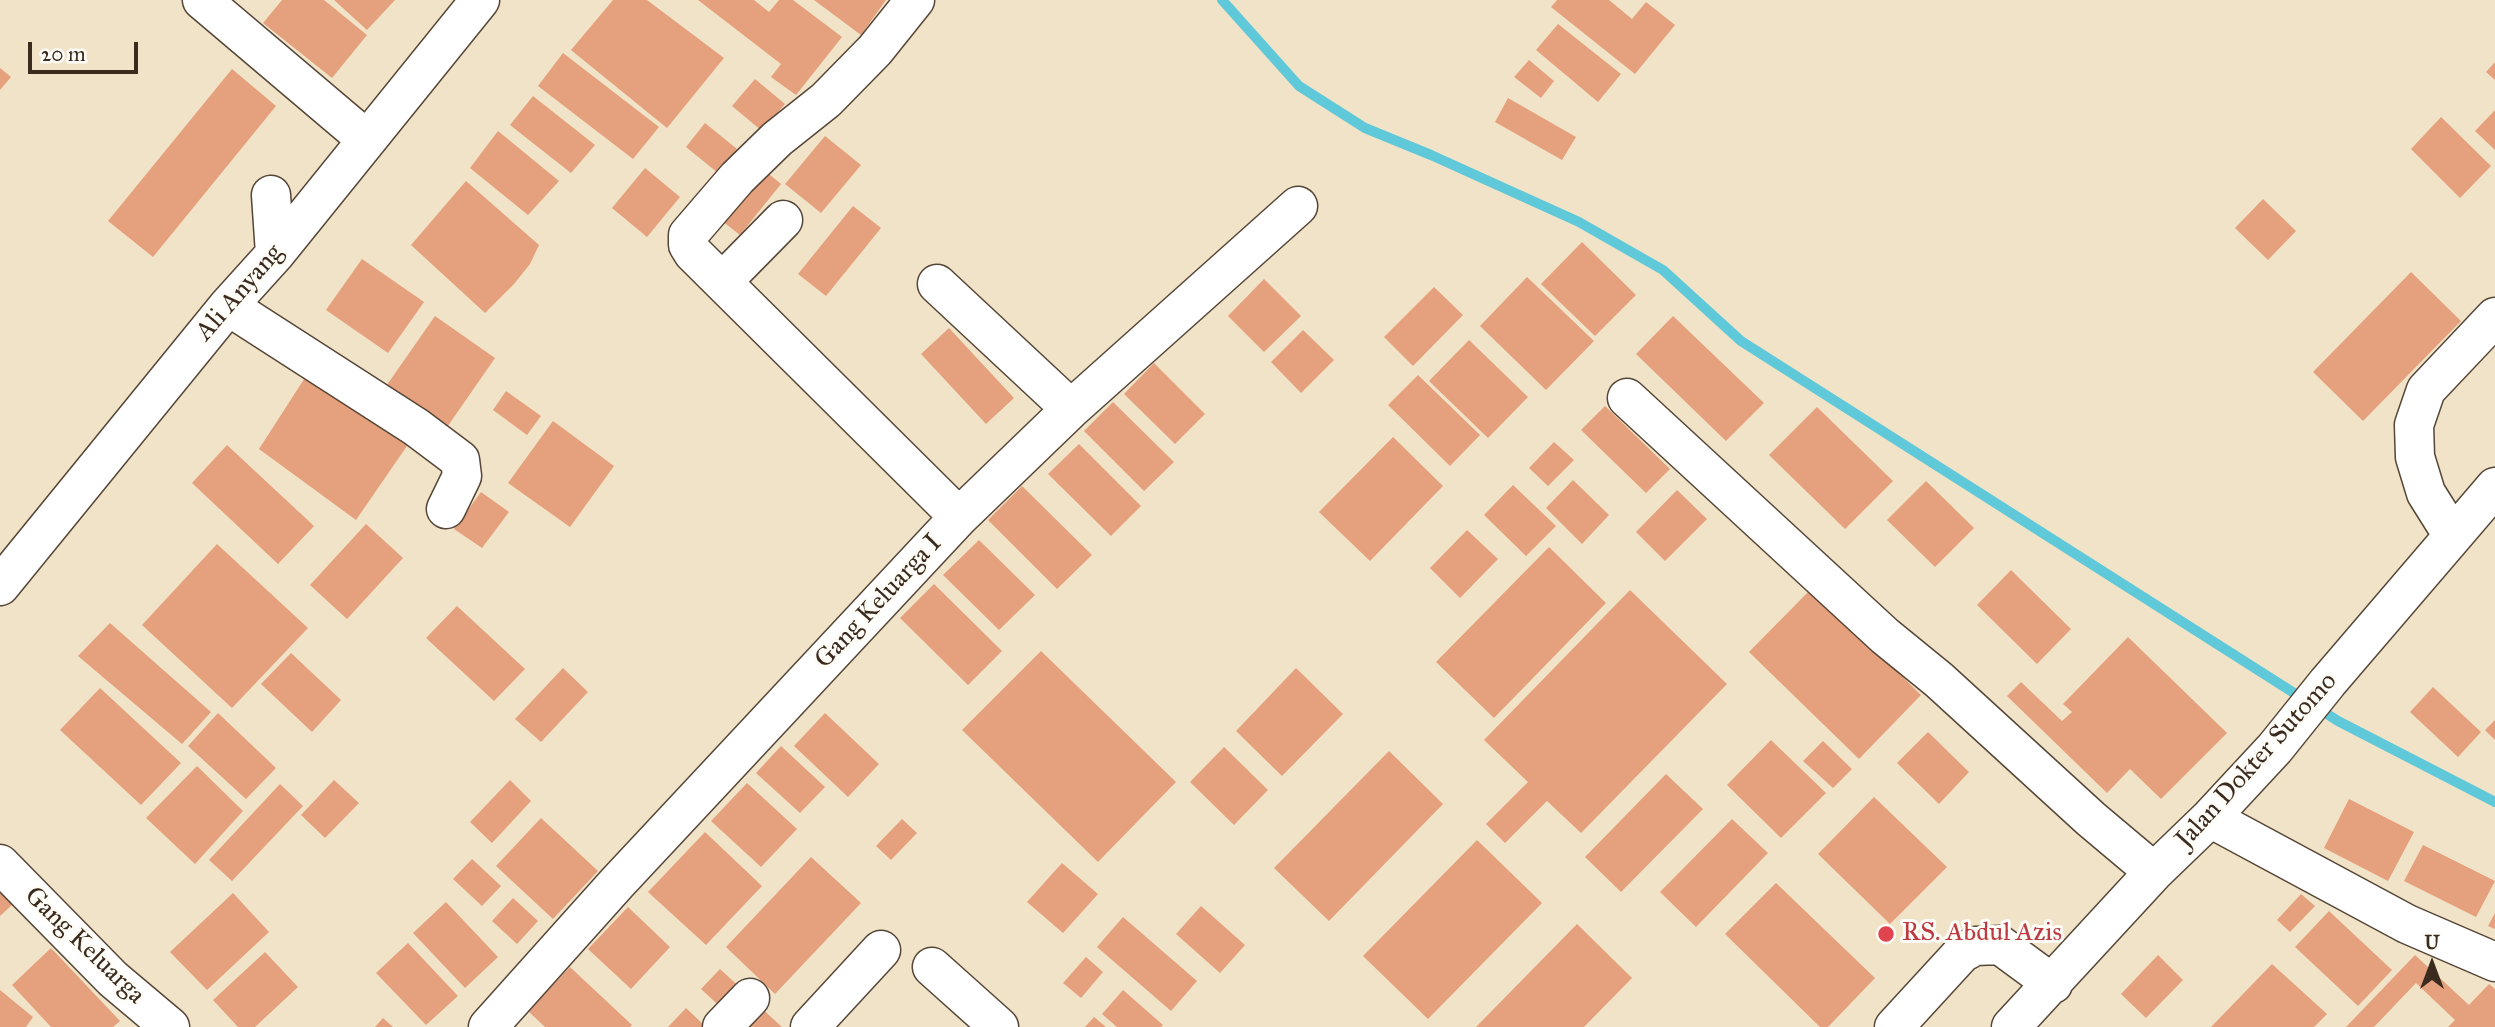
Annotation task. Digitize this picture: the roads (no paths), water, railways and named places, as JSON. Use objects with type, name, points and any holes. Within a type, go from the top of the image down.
[{"type":"street","points":[[202,0],[366,139]]},
{"type":"street","name":"Ali Anyang","points":[[0,586],[228,306],[275,254],[480,0]]},
{"type":"street","points":[[915,0],[875,50],[826,100],[777,139],[737,178],[688,235],[688,245],[693,253],[959,517]]},
{"type":"street","points":[[271,195],[275,254]]},
{"type":"street","name":"Gang Keluarga I","points":[[488,1027],[636,863],[959,517],[1071,409],[1297,206]]},
{"type":"street","points":[[723,281],[783,220]]},
{"type":"street","points":[[937,284],[1071,409]]},
{"type":"street","points":[[228,306],[416,427],[460,460],[461,476],[446,509]]},
{"type":"street","points":[[2453,536],[2427,493],[2415,457],[2414,425],[2427,390],[2495,317]]},
{"type":"street","points":[[1627,398],[1885,636],[1939,680],[2091,819],[2154,872]]},
{"type":"street","name":"Jalan Dokter Sutomo","points":[[2011,1027],[2154,872],[2210,818],[2275,748],[2495,487]]},
{"type":"street","points":[[2210,818],[2407,923],[2495,962]]},
{"type":"street","name":"Gang Keluarga","points":[[0,864],[113,979],[170,1027]]},
{"type":"street","points":[[1894,1027],[1962,953],[1975,946],[2000,945],[2053,984]]},
{"type":"street","points":[[810,1027],[881,950]]},
{"type":"street","points":[[932,967],[999,1027]]},
{"type":"street","points":[[722,1027],[750,998]]},
{"type":"waterway","points":[[1222,0],[1299,86],[1365,128],[1579,222],[1663,270],[1741,341],[2338,721],[2495,802]]},
{"type":"place","name":"RS. Abdul Azis","points":[[1886,934]]}]
